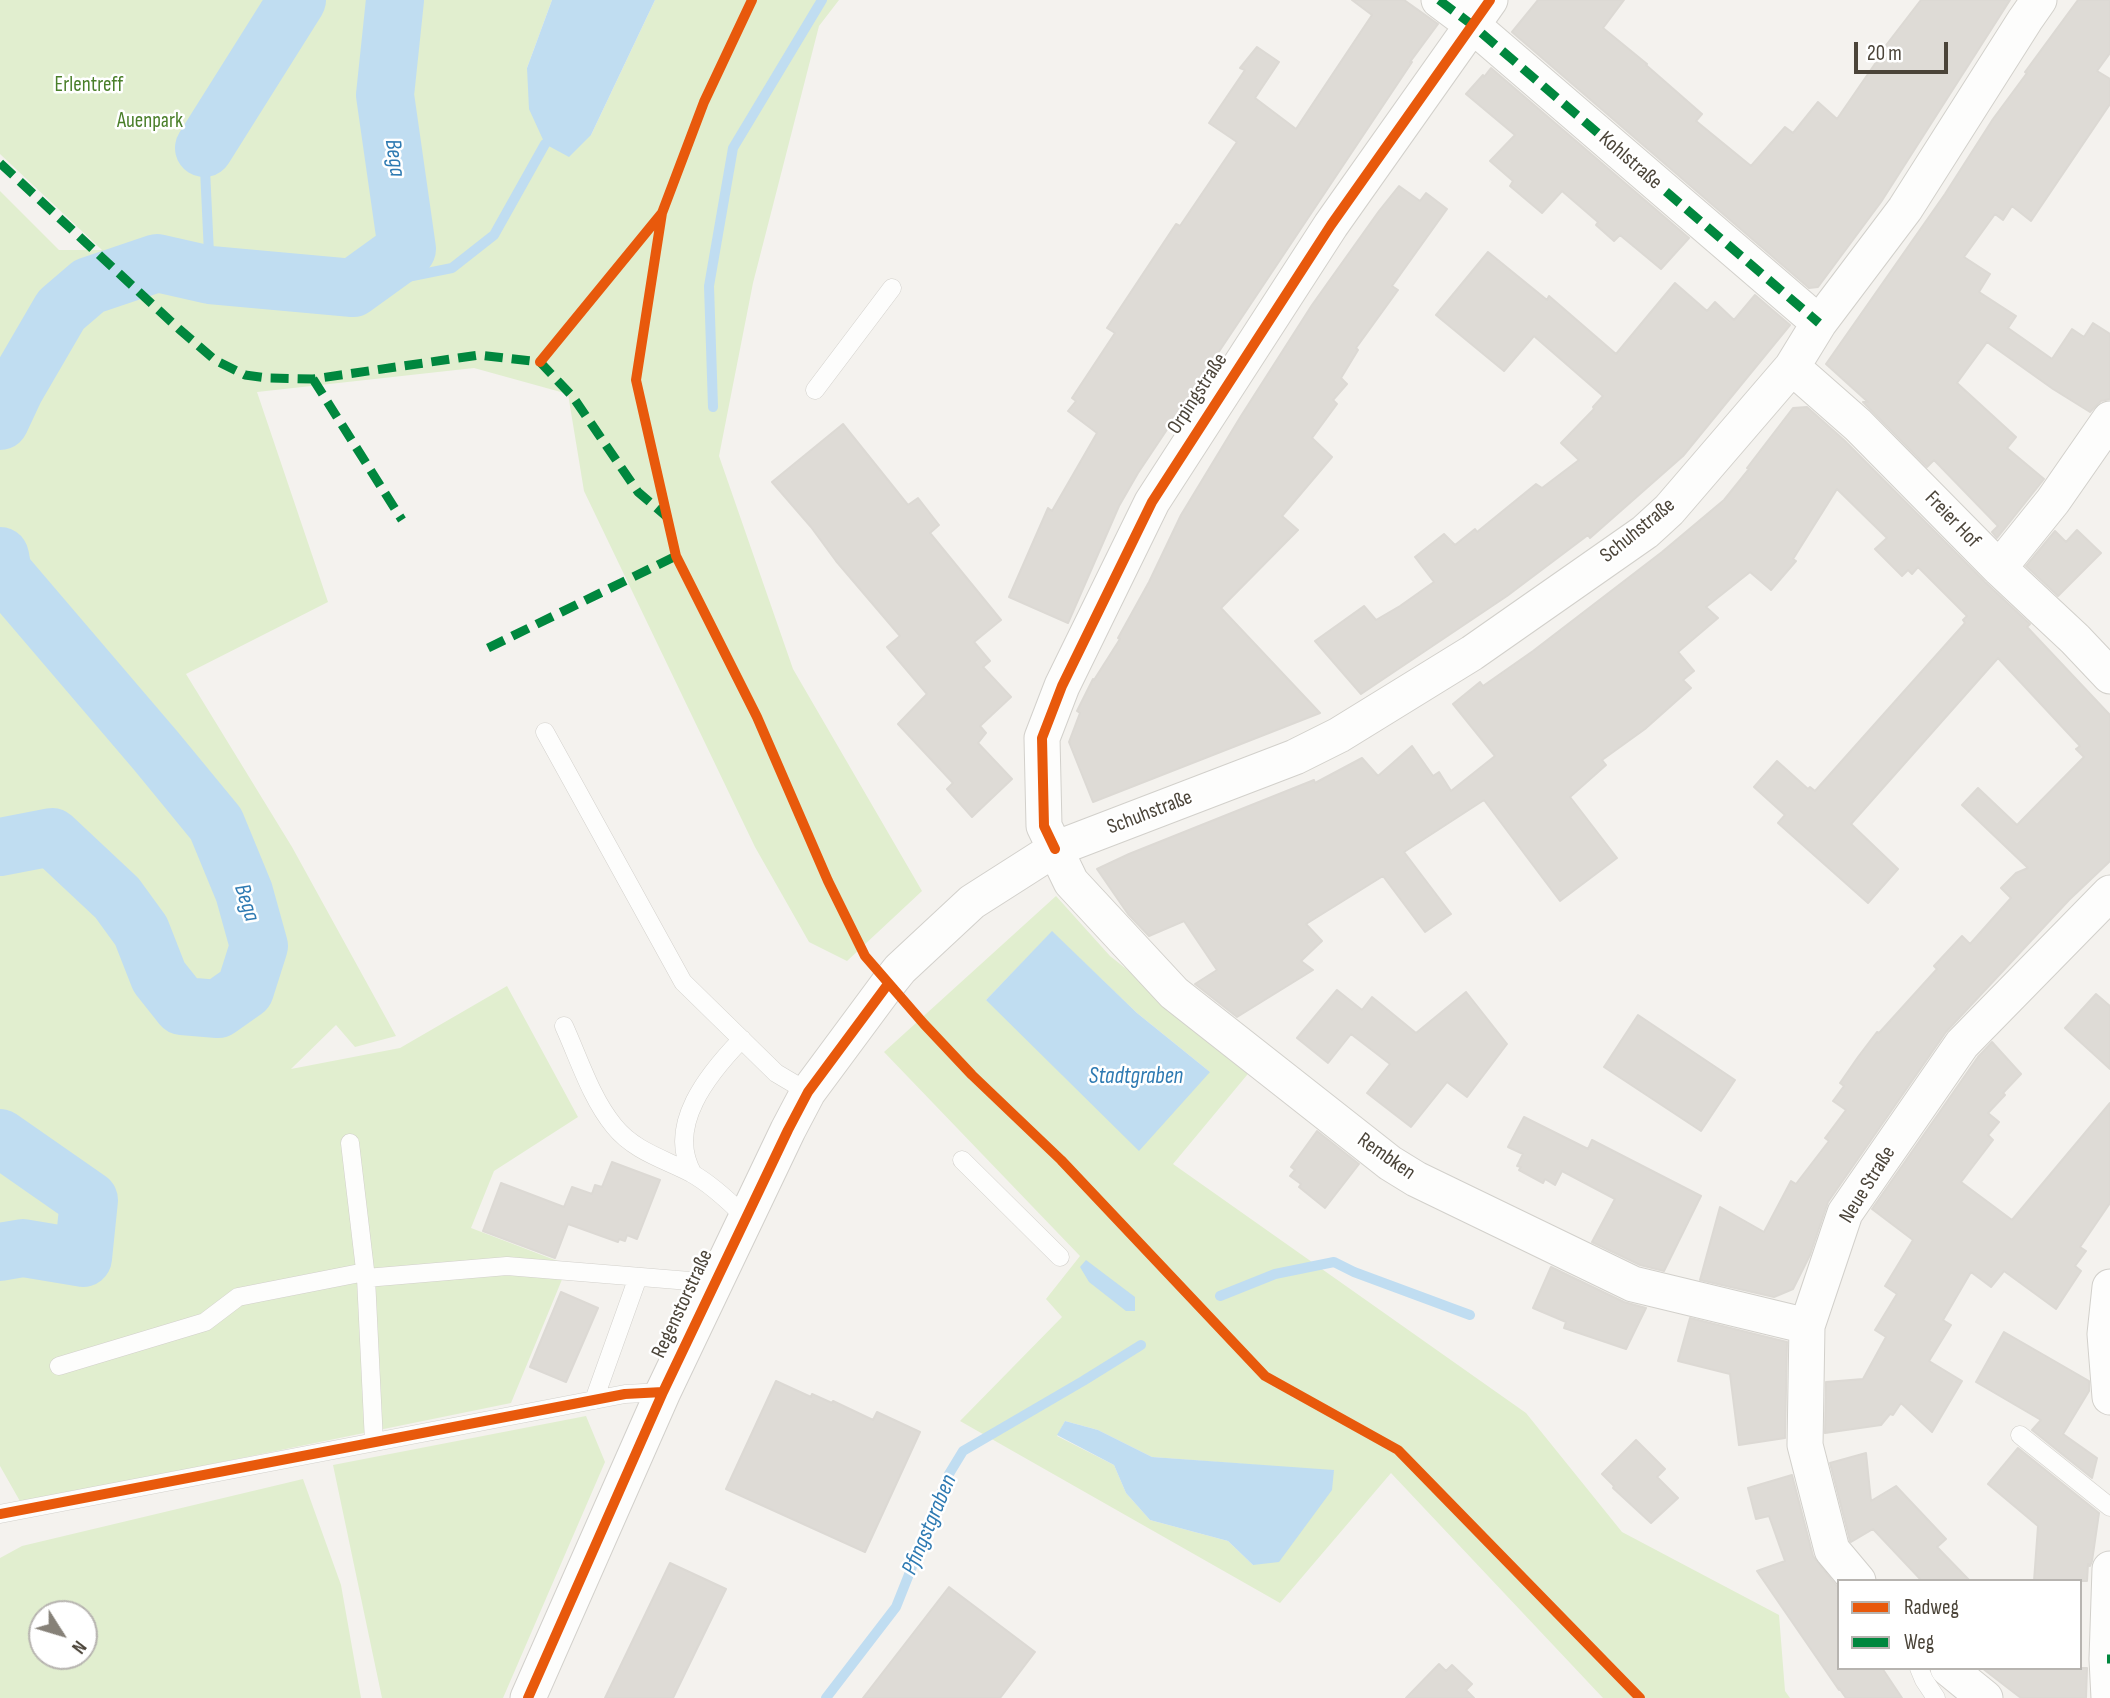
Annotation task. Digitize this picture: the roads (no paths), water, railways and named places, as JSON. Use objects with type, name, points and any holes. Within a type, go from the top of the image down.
[{"type":"street","name":"Kohlstraße","points":[[1439,0],[1480,12],[1819,323]]},
{"type":"street","name":"Schuhstraße","points":[[1055,849],[1295,758],[1472,653],[1645,532],[1670,510],[1792,367],[1819,323],[1905,209],[2039,0]]},
{"type":"street","name":"Orpingstraße","points":[[1055,849],[1044,826],[1042,738],[1062,686],[1152,502],[1331,225],[1480,12]]},
{"type":"street","name":"Freier Hof","points":[[1792,367],[1858,425],[2110,676]]},
{"type":"street","points":[[1999,568],[2053,502],[2110,419]]},
{"type":"street","name":"Regenstorstraße","points":[[528,1698],[663,1392],[808,1091],[877,996],[900,969],[972,902],[1055,849]]},
{"type":"street","name":"Rembken","points":[[1055,849],[1071,881],[1174,993],[1390,1163],[1416,1179],[1633,1284],[1807,1326]]},
{"type":"street","name":"Neue Straße","points":[[1856,1579],[1832,1550],[1805,1445],[1807,1326],[1845,1213],[1962,1044],[2110,893]]},
{"type":"street","points":[[2110,1287],[2110,1397]]},
{"type":"street","points":[[2109,1698],[2107,1640],[2110,1569]]},
{"type":"street","points":[[1950,1670],[1985,1698]]},
{"type":"lane","points":[[815,390],[892,288]]},
{"type":"lane","points":[[545,732],[683,982],[782,1077],[808,1091]]},
{"type":"lane","points":[[564,1026],[598,1099],[615,1127],[639,1149],[693,1174],[745,1217]]},
{"type":"lane","points":[[693,1174],[684,1152],[685,1126],[694,1103],[706,1084],[727,1054],[742,1039]]},
{"type":"lane","points":[[349,1143],[365,1275],[374,1442]]},
{"type":"lane","points":[[962,1160],[1060,1257]]},
{"type":"lane","points":[[59,1366],[205,1322],[238,1297],[365,1275],[507,1266],[714,1283]]},
{"type":"lane","points":[[594,1400],[638,1277]]},
{"type":"lane","points":[[0,1514],[625,1394],[663,1392]]},
{"type":"lane","points":[[2020,1435],[2110,1507]]},
{"type":"lane","points":[[1920,1670],[1936,1698]]},
{"type":"water","points":[[552,0],[655,0],[591,135],[569,157],[545,144],[529,109],[527,68]]},
{"type":"water","name":"Stadtgraben","points":[[1052,931],[1137,1013],[1210,1072],[1139,1151],[986,1000]]},
{"type":"water","points":[[1086,1260],[1135,1297],[1135,1311],[1126,1311],[1089,1282],[1080,1267]]},
{"type":"water","points":[[1065,1421],[1098,1430],[1152,1457],[1334,1470],[1332,1490],[1279,1562],[1253,1565],[1228,1541],[1150,1520],[1126,1493],[1114,1465],[1057,1435]]},
{"type":"waterway","name":"Bega","points":[[204,148],[297,0]]},
{"type":"waterway","name":"Bega","points":[[0,421],[15,389],[61,310],[89,286],[157,263],[210,275],[353,288],[407,249],[385,95],[395,0]]},
{"type":"waterway","points":[[713,407],[709,286],[733,148],[822,0]]},
{"type":"waterway","name":"Bega","points":[[353,288],[452,268],[494,235],[545,144]]},
{"type":"waterway","name":"Bega","points":[[204,148],[210,275]]},
{"type":"waterway","name":"Bega","points":[[0,556],[3,572],[216,824],[244,892],[259,946],[245,990],[218,1009],[182,1006],[159,977],[141,931],[117,898],[52,837],[0,847]]},
{"type":"waterway","name":"Bega","points":[[0,1138],[89,1200],[83,1258],[23,1248],[0,1252]]},
{"type":"waterway","name":"Pfingstgraben","points":[[1220,1296],[1275,1274],[1334,1262],[1470,1315]]},
{"type":"waterway","name":"Pfingstgraben","points":[[826,1698],[896,1607],[949,1474],[963,1451],[1141,1345]]},
{"type":"park label","name":"Erlentreff","points":[[89,86]]},
{"type":"park label","name":"Auenpark","points":[[150,122]]}]
